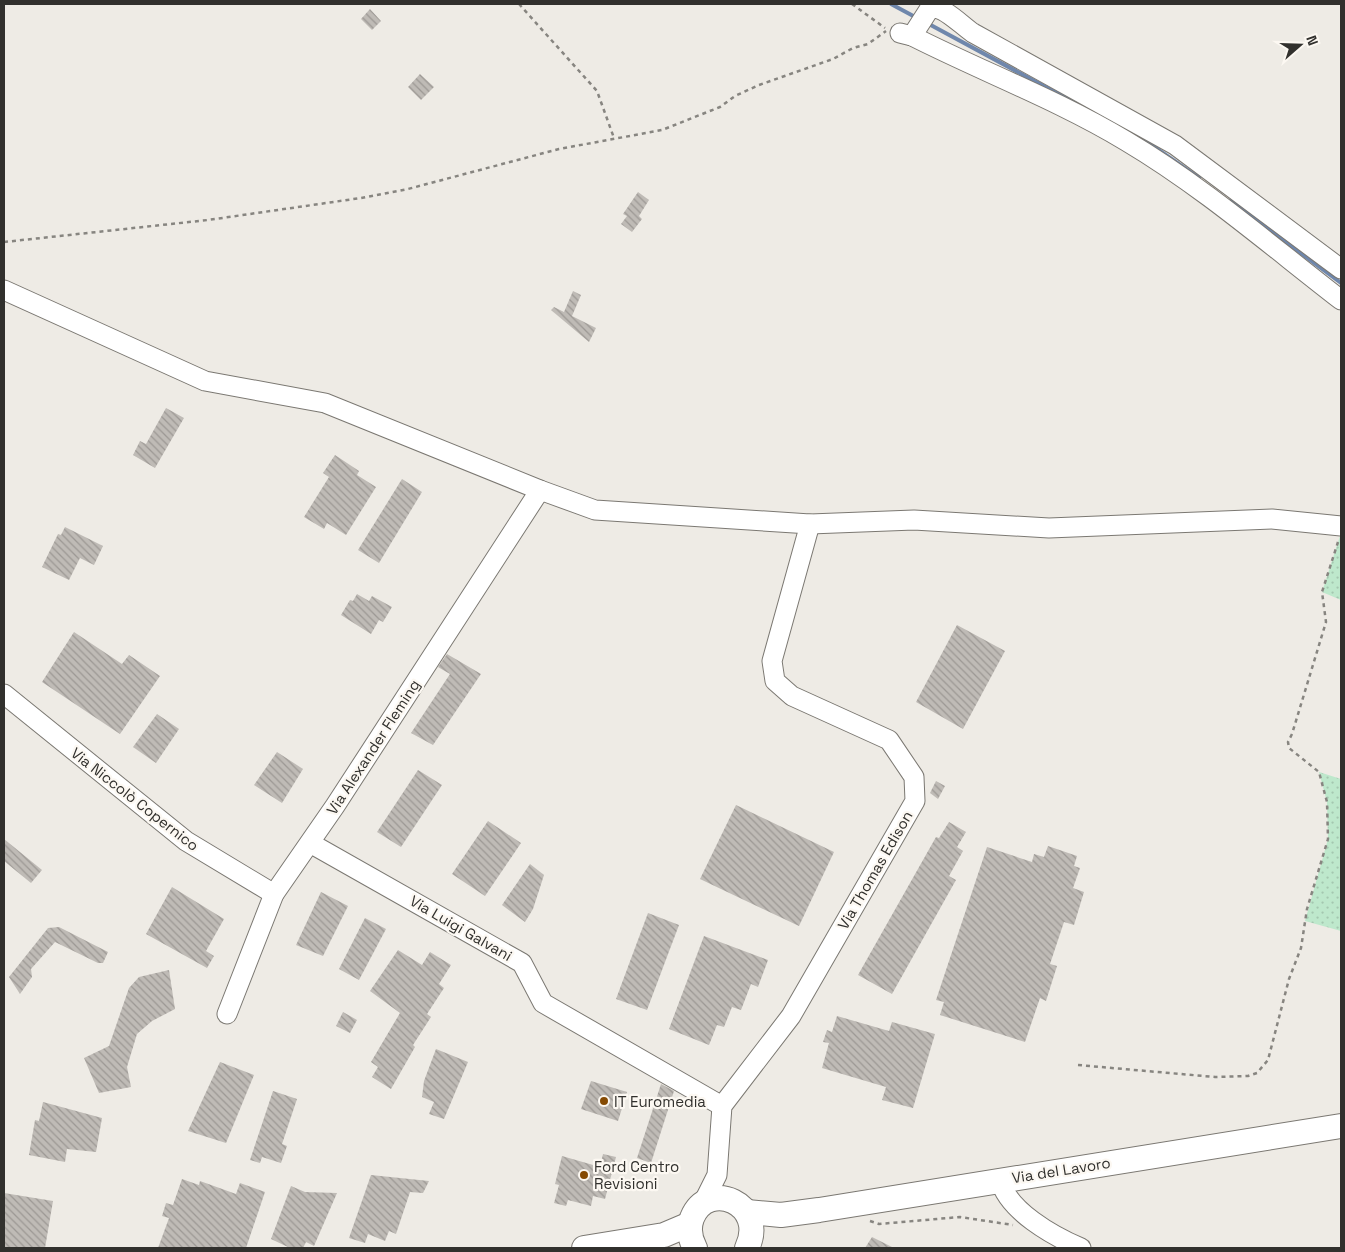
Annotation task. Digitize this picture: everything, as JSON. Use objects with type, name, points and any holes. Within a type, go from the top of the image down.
[{"type":"main road","name":"Via del Lavoro","points":[[780,1215],[1341,1126]]},
{"type":"main road","points":[[584,1248],[664,1235],[692,1238],[694,1212],[703,1203],[715,1199],[727,1199],[738,1204],[747,1212],[752,1224],[749,1242]]},
{"type":"main road","points":[[747,1212],[780,1215]]},
{"type":"main road","points":[[749,1242],[780,1215]]},
{"type":"street","points":[[1341,269],[1175,145],[973,33],[944,10],[936,6],[930,8],[904,32],[1070,110],[1125,140],[1169,168],[1341,300]]},
{"type":"street","points":[[4,290],[206,381],[325,403],[540,490],[595,510],[810,524],[914,520],[1049,528],[1272,519],[1340,531]]},
{"type":"street","name":"Via Alexander Fleming","points":[[227,1014],[274,894],[310,843],[540,490]]},
{"type":"street","name":"Via Thomas Edison","points":[[722,1106],[791,1016],[914,801],[914,777],[889,740],[792,696],[775,681],[772,661],[810,524]]},
{"type":"street","name":"Via Niccolò Copernico","points":[[4,694],[186,841],[274,894]]},
{"type":"street","name":"Via Luigi Galvani","points":[[310,843],[522,962],[543,1003],[722,1106]]},
{"type":"street","points":[[703,1203],[717,1175],[722,1106]]},
{"type":"street","points":[[717,1175],[727,1199]]},
{"type":"street","points":[[1000,1180],[1003,1191],[1038,1225],[1050,1235],[1081,1248]]},
{"type":"path","points":[[519,4],[598,91],[614,138]]},
{"type":"path","points":[[852,4],[904,32]]},
{"type":"path","points":[[4,242],[208,220],[353,200],[408,189],[559,149],[662,130],[692,119],[759,85],[833,59],[853,48],[904,32]]},
{"type":"path","points":[[1078,1065],[1223,1077],[1248,1076],[1257,1073],[1268,1060],[1289,979],[1301,948],[1307,909],[1328,839],[1327,802],[1319,772],[1289,748],[1288,742],[1326,622],[1322,592],[1340,531]]},
{"type":"path","points":[[854,1204],[862,1218],[879,1224],[960,1217],[1030,1227],[1038,1225]]},
{"type":"green space","points":[[1341,536],[1341,600],[1322,592]]},
{"type":"green space","points":[[1319,772],[1341,779],[1341,931],[1305,921],[1328,839],[1327,802]]},
{"type":"building","points":[[370,9],[381,21],[372,30],[361,19]]},
{"type":"building","points":[[420,74],[434,87],[421,100],[408,87]]},
{"type":"building","points":[[638,192],[649,200],[639,216],[642,219],[632,232],[621,224],[627,216],[623,214]]},
{"type":"building","points":[[573,291],[581,295],[572,316],[596,328],[589,342],[551,310],[554,307],[564,312]]},
{"type":"building","points":[[166,408],[184,418],[155,468],[133,455],[140,441],[146,444]]},
{"type":"building","points":[[335,455],[359,471],[357,475],[376,487],[346,535],[327,523],[324,529],[304,517],[329,477],[323,473]]},
{"type":"building","points":[[402,479],[422,492],[379,563],[358,550]]},
{"type":"building","points":[[65,527],[103,546],[94,565],[80,558],[69,580],[42,567],[58,534],[61,535]]},
{"type":"building","points":[[357,594],[369,601],[372,596],[392,607],[383,622],[379,620],[371,634],[341,615],[350,600],[353,601]]},
{"type":"building","points":[[957,625],[1005,651],[963,729],[916,702]]},
{"type":"building","points":[[74,632],[122,664],[129,655],[160,676],[120,734],[42,682]]},
{"type":"building","points":[[447,654],[481,674],[433,745],[411,733],[450,674],[438,667]]},
{"type":"building","points":[[157,714],[179,729],[156,763],[133,747]]},
{"type":"building","points":[[277,752],[303,769],[282,803],[254,785]]},
{"type":"building","points":[[418,770],[442,785],[401,847],[377,832]]},
{"type":"building","points":[[936,781],[945,786],[938,799],[930,793]]},
{"type":"building","points":[[736,805],[834,852],[799,926],[700,879]]},
{"type":"building","points":[[488,821],[521,843],[485,896],[452,874]]},
{"type":"building","points":[[949,822],[966,832],[957,847],[963,851],[949,876],[956,880],[892,994],[858,975],[936,837],[939,838]]},
{"type":"building","points":[[4,839],[42,870],[31,883],[4,861]]},
{"type":"building","points":[[1048,846],[1077,856],[1074,866],[1080,868],[1073,888],[1084,892],[1074,925],[1064,922],[1050,964],[1057,966],[1046,1001],[1040,998],[1025,1042],[940,1015],[944,1002],[936,1000],[987,847],[1032,862],[1034,854],[1044,857]]},
{"type":"building","points":[[530,864],[544,875],[533,909],[525,922],[502,905]]},
{"type":"building","points":[[172,887],[224,919],[206,951],[214,956],[207,968],[146,934]]},
{"type":"building","points":[[321,892],[348,906],[323,956],[296,945]]},
{"type":"building","points":[[648,913],[679,925],[647,1010],[616,999]]},
{"type":"building","points":[[365,918],[386,929],[359,980],[339,969]]},
{"type":"building","points":[[59,927],[108,952],[103,963],[98,963],[55,942],[31,969],[32,977],[20,994],[9,977],[48,928]]},
{"type":"building","points":[[704,936],[768,960],[758,987],[751,984],[741,1010],[732,1007],[724,1027],[717,1025],[709,1045],[669,1029]]},
{"type":"building","points":[[398,950],[422,965],[430,952],[451,965],[439,984],[444,988],[427,1014],[431,1017],[413,1045],[415,1047],[391,1089],[372,1077],[378,1067],[371,1062],[400,1013],[370,991]]},
{"type":"building","points":[[169,970],[175,1009],[152,1021],[137,1034],[127,1067],[131,1087],[99,1093],[84,1058],[109,1046],[129,988],[139,977]]},
{"type":"building","points":[[343,1012],[357,1020],[350,1033],[336,1026]]},
{"type":"building","points":[[837,1016],[889,1031],[892,1022],[935,1034],[913,1108],[882,1100],[886,1087],[822,1068],[829,1043],[823,1042],[827,1030],[832,1032]]},
{"type":"building","points":[[436,1049],[468,1062],[444,1119],[429,1114],[434,1102],[422,1097],[424,1081]]},
{"type":"building","points":[[220,1062],[254,1075],[226,1143],[188,1131]]},
{"type":"building","name":"IT Euromedia","points":[[591,1081],[627,1092],[618,1121],[581,1109]]},
{"type":"building","points":[[661,1084],[674,1091],[651,1163],[637,1158]]},
{"type":"building","points":[[273,1091],[297,1099],[282,1144],[287,1146],[281,1163],[262,1157],[260,1163],[250,1160]]},
{"type":"building","points":[[43,1102],[102,1118],[96,1152],[67,1149],[65,1162],[29,1155],[35,1120],[39,1121]]},
{"type":"building","name":"Ford Centro Revisioni","points":[[603,1154],[616,1157],[605,1199],[593,1196],[591,1206],[568,1200],[566,1206],[554,1203],[559,1185],[555,1184],[562,1156],[600,1167]]},
{"type":"building","points":[[371,1175],[429,1181],[423,1193],[410,1192],[396,1234],[389,1231],[385,1241],[368,1234],[365,1243],[349,1238]]},
{"type":"building","points":[[182,1179],[199,1185],[200,1181],[236,1194],[240,1183],[265,1192],[246,1248],[158,1248],[169,1218],[162,1216],[166,1203],[173,1205]]},
{"type":"building","points":[[291,1186],[305,1192],[337,1193],[314,1246],[306,1242],[303,1248],[290,1248],[271,1239]]},
{"type":"building","points":[[4,1193],[53,1201],[45,1248],[4,1248]]},
{"type":"building","points":[[872,1237],[894,1248],[865,1248]]},
{"type":"waterway","points":[[891,4],[917,18]]},
{"type":"waterway","points":[[927,23],[1077,104]]},
{"type":"waterway","points":[[1114,124],[1144,140],[1199,178]]},
{"type":"waterway","points":[[1231,201],[1341,283]]},
{"type":"place","name":"IT Euromedia","points":[[604,1101]]},
{"type":"place","name":"Ford Centro Revisioni","points":[[584,1175]]}]
